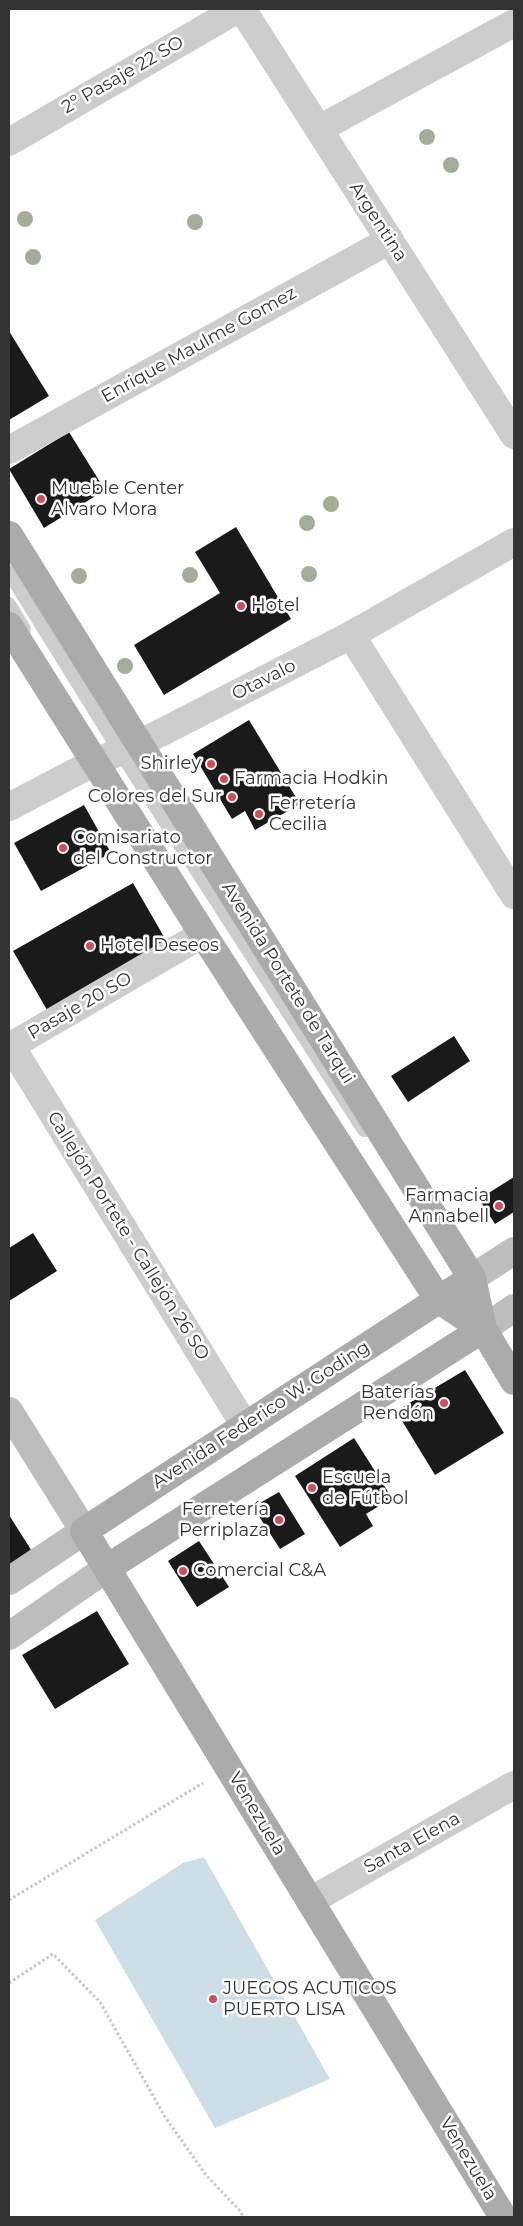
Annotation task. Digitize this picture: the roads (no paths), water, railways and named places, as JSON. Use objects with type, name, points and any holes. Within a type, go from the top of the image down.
[{"type":"main road","name":"Avenida Portete de Tarqui","points":[[9,535],[203,934],[438,1299],[483,1329]]},
{"type":"main road","name":"Avenida Portete de Tarqui","points":[[9,626],[115,754],[472,1278],[483,1329],[514,1380]]},
{"type":"main road","name":"Avenida Federico W. Goding","points":[[84,1531],[472,1278]]},
{"type":"main road","points":[[107,1568],[483,1329]]},
{"type":"main road","name":"Venezuela","points":[[84,1531],[503,2217]]},
{"type":"street","name":"2º Pasaje 22 SO","points":[[9,142],[238,9]]},
{"type":"street","name":"Argentina","points":[[242,9],[514,435]]},
{"type":"street","points":[[319,129],[514,23]]},
{"type":"street","name":"Enrique Maulme Gomez","points":[[9,450],[390,240]]},
{"type":"street","name":"Otavalo","points":[[9,806],[351,635],[514,542]]},
{"type":"street","points":[[351,635],[514,895]]},
{"type":"street","name":"Pasaje 20 SO","points":[[10,1046],[203,934]]},
{"type":"street","name":"Callejón Portete - Callejón 26 SO","points":[[10,1046],[245,1426]]},
{"type":"street","name":"Avenida Federico W. Goding","points":[[472,1278],[514,1251]]},
{"type":"street","points":[[483,1329],[514,1308]]},
{"type":"street","name":"Venezuela","points":[[9,1411],[84,1531]]},
{"type":"street","name":"Avenida Federico W. Goding","points":[[9,1581],[84,1531]]},
{"type":"street","points":[[9,1636],[107,1568]]},
{"type":"street","name":"Santa Elena","points":[[310,1901],[514,1786]]},
{"type":"lane","name":"Avenida Portete de Tarqui","points":[[9,572],[115,754],[440,1278],[438,1299]]},
{"type":"lane","name":"Avenida Portete de Tarqui","points":[[9,604],[115,754]]},
{"type":"place","name":"Mueble Center Alvaro Mora","points":[[41,499]]},
{"type":"place","name":"Hotel","points":[[241,606]]},
{"type":"place","name":"Shirley","points":[[211,764]]},
{"type":"place","name":"Farmacia Hodkin","points":[[224,779]]},
{"type":"place","name":"Colores del Sur","points":[[232,797]]},
{"type":"place","name":"Ferretería Cecilia","points":[[259,814]]},
{"type":"place","name":"Comisariato del Constructor","points":[[63,848]]},
{"type":"place","name":"Hotel Deseos","points":[[90,946]]},
{"type":"place","name":"Farmacia Annabell","points":[[499,1206]]},
{"type":"place","name":"Baterías Rendón","points":[[444,1403]]},
{"type":"place","name":"Escuela de Fútbol","points":[[312,1488]]},
{"type":"place","name":"Ferretería Perriplaza","points":[[279,1520]]},
{"type":"place","name":"Comercial C&A","points":[[183,1571]]},
{"type":"place","name":"JUEGOS ACUTICOS PUERTO LISA","points":[[213,1999]]}]
